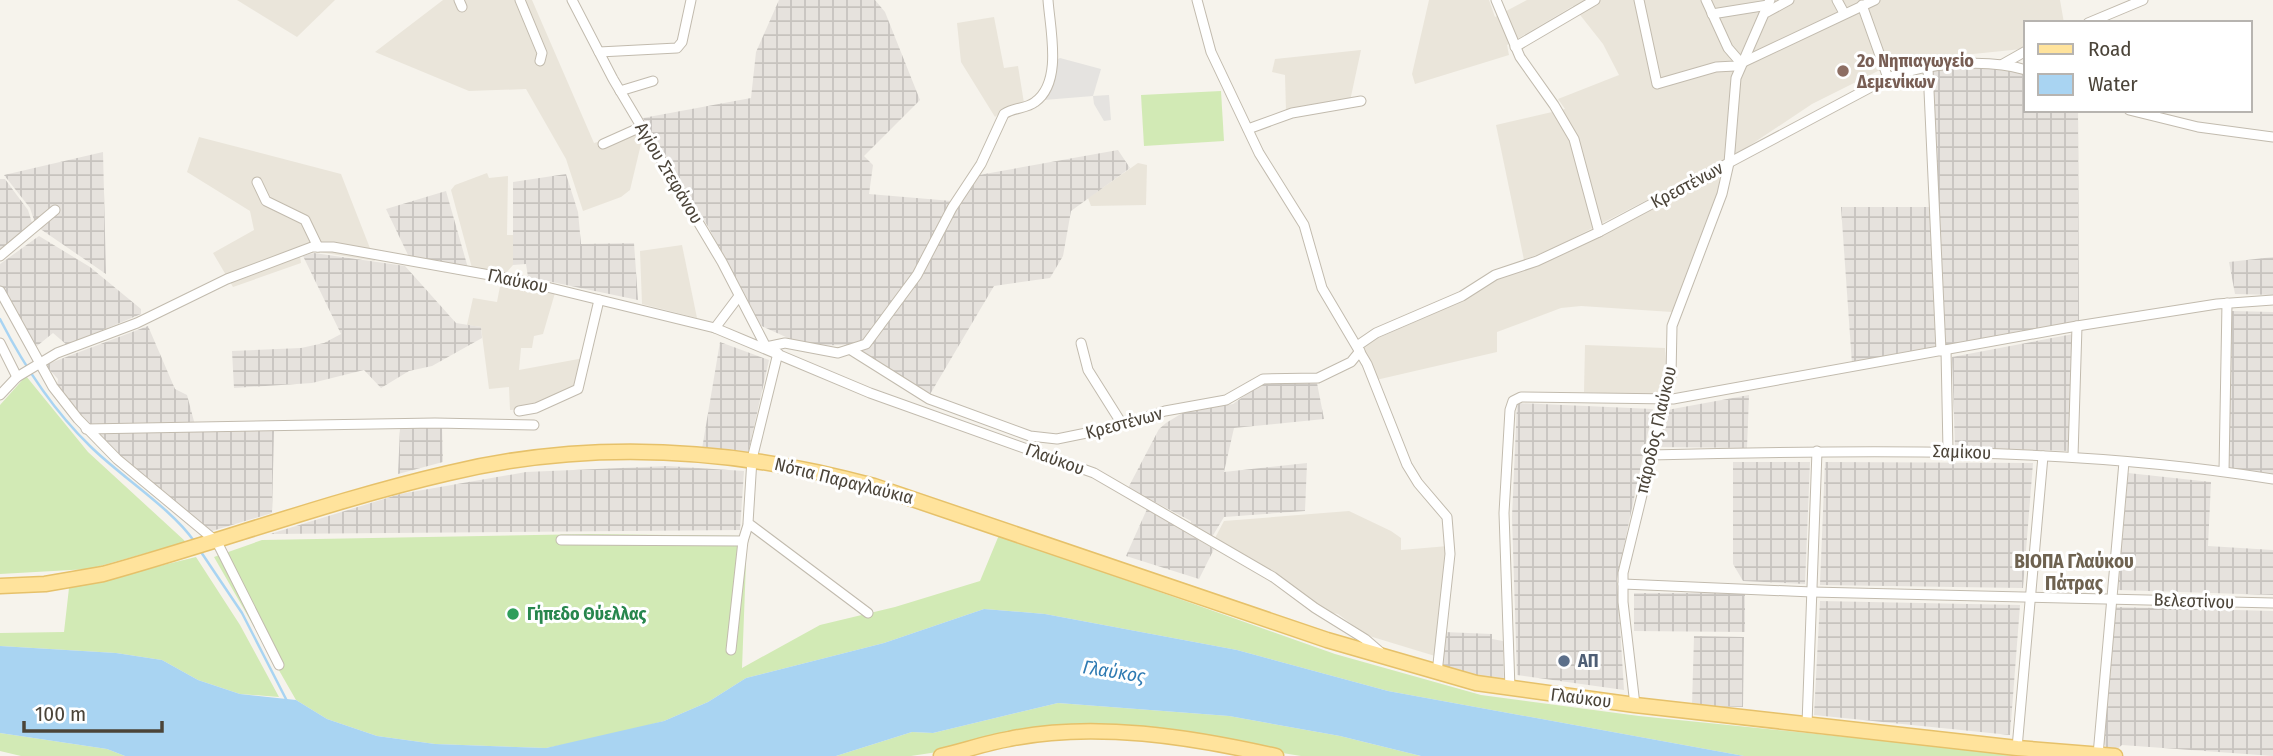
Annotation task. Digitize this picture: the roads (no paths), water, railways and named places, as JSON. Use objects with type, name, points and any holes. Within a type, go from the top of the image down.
[{"type":"main road","name":"Νότια Παραγλαύκια","points":[[0,586],[87,578],[204,546],[449,472],[529,459],[657,452],[752,459],[820,471],[928,503],[1386,659]]},
{"type":"main road","name":"Γλαύκου","points":[[1386,659],[1510,689],[2017,748],[2115,756]]},
{"type":"main road","points":[[941,756],[1010,738],[1056,733],[1165,737],[1276,756]]},
{"type":"street","points":[[520,0],[542,53],[540,61]]},
{"type":"street","name":"Αγίου Στεφάνου","points":[[572,0],[620,91],[766,347]]},
{"type":"street","points":[[599,52],[677,48],[682,42],[691,0]]},
{"type":"street","points":[[766,347],[779,342],[822,352],[851,350],[866,344],[917,275],[952,208],[981,164],[1004,114],[1034,104],[1045,92],[1052,67],[1048,0]]},
{"type":"street","points":[[1196,0],[1211,52],[1270,173],[1304,225],[1322,288],[1358,349],[1412,474],[1449,522],[1450,554],[1437,673]]},
{"type":"street","points":[[1496,0],[1515,47],[1574,139],[1598,232]]},
{"type":"street","points":[[1515,47],[1595,0]]},
{"type":"street","points":[[1639,0],[1657,84],[1741,63],[1875,0]]},
{"type":"street","points":[[1706,0],[1728,48],[1741,63]]},
{"type":"street","points":[[1712,14],[1768,6],[1789,0]]},
{"type":"street","points":[[1837,0],[1844,13]]},
{"type":"street","points":[[2093,21],[2142,0]]},
{"type":"street","points":[[1862,5],[1888,78]]},
{"type":"street","name":"πάροδος Γλαύκου","points":[[1635,705],[1623,584],[1650,455],[1671,376],[1672,326],[1721,199],[1729,163],[1734,86],[1741,63],[1768,6]]},
{"type":"street","points":[[2003,64],[2024,52]]},
{"type":"street","name":"Κρεστένων","points":[[851,350],[929,399],[1030,436],[1057,439],[1165,411],[1226,400],[1264,379],[1305,380],[1324,376],[1351,362],[1358,349],[1376,333],[1462,296],[1495,275],[1546,257],[1598,232],[1758,149],[1828,107],[1888,78],[1928,69],[1989,62],[2024,69]]},
{"type":"street","points":[[1928,69],[1948,451]]},
{"type":"street","points":[[620,91],[653,81]]},
{"type":"street","points":[[1248,129],[1292,113],[1360,101]]},
{"type":"street","points":[[2137,112],[2198,127],[2273,137]]},
{"type":"street","points":[[603,144],[641,127]]},
{"type":"street","points":[[257,182],[266,201],[305,220],[318,247]]},
{"type":"street","points":[[0,256],[55,210]]},
{"type":"street","name":"Γλαύκου","points":[[0,395],[20,374],[36,364],[136,323],[213,285],[318,247],[519,280],[715,328],[766,347],[870,393],[1108,480],[1273,577],[1315,608],[1365,639],[1386,659]]},
{"type":"street","points":[[0,291],[36,364],[53,387],[86,429],[204,546],[279,665]]},
{"type":"street","points":[[715,328],[739,296]]},
{"type":"street","points":[[519,411],[536,408],[578,389],[600,300]]},
{"type":"street","points":[[1510,689],[1504,513],[1509,421],[1513,401],[1528,397],[1664,400],[2077,326],[2227,303],[2273,300]]},
{"type":"street","points":[[2224,471],[2227,303]]},
{"type":"street","points":[[2073,456],[2077,326]]},
{"type":"street","points":[[0,343],[20,374]]},
{"type":"street","points":[[1081,343],[1088,370],[1122,424]]},
{"type":"street","points":[[730,650],[743,541],[748,525],[752,459],[778,354]]},
{"type":"street","points":[[86,429],[435,423],[534,425]]},
{"type":"street","points":[[1807,724],[1817,451]]},
{"type":"street","name":"Σαμίκου","points":[[1650,455],[1948,451],[2073,456],[2224,471],[2273,479]]},
{"type":"street","points":[[2017,748],[2043,456]]},
{"type":"street","points":[[2098,755],[2124,462]]},
{"type":"street","points":[[748,525],[867,613]]},
{"type":"street","points":[[561,540],[743,541]]},
{"type":"street","name":"Βελεστίνου","points":[[1623,584],[1812,592],[2273,603]]},
{"type":"water","name":"Γλαύκος","points":[[984,609],[1045,614],[1237,650],[1388,691],[1744,756],[1421,756],[1340,736],[1229,716],[1058,703],[933,733],[912,732],[836,756],[125,756],[107,749],[0,733],[0,646],[116,653],[162,660],[198,680],[240,694],[296,700],[327,719],[377,736],[435,744],[546,748],[664,721],[708,702],[746,678],[884,643]]},
{"type":"waterway","points":[[0,319],[29,370],[76,432],[172,516],[194,541]]},
{"type":"waterway","points":[[199,549],[242,613],[287,701]]},
{"type":"place","name":"2ο Νηπιαγωγείο Δεμενίκων","points":[[1843,71]]},
{"type":"place","name":"Γήπεδο Θύελλας","points":[[513,614]]},
{"type":"place","name":"ΑΠ","points":[[1564,661]]},
{"type":"district","name":"ΒΙΟΠΑ Γλαύκου Πάτρας","points":[[2074,572]]}]
